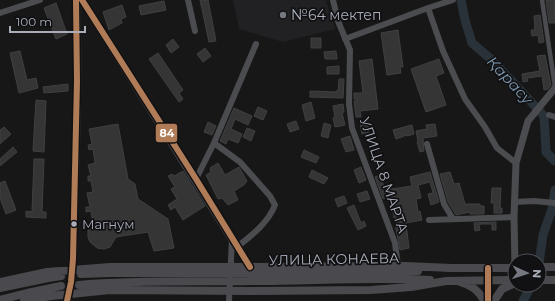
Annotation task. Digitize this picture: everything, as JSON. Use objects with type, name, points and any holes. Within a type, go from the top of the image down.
[{"type":"main road","points":[[25,301],[65,294],[75,283],[72,269],[72,256],[77,94],[76,0]]},
{"type":"main road","points":[[82,0],[196,178],[237,246]]},
{"type":"main road","points":[[0,282],[48,272],[110,266],[230,274],[250,267],[398,266],[452,268]]},
{"type":"main road","name":"УЛИЦА КОНАЕВА","points":[[81,274],[110,272],[230,274],[405,272],[452,268],[507,268]]},
{"type":"main road","points":[[488,268],[488,301]]},
{"type":"main road","name":"УЛИЦА КОНАЕВА","points":[[75,283],[133,281],[230,274],[249,282],[404,279],[450,281],[507,281]]},
{"type":"main road","points":[[0,288],[24,282],[61,276]]},
{"type":"main road","points":[[450,281],[467,284],[474,288],[484,301]]},
{"type":"main road","name":"УЛИЦА КОНАЕВА","points":[[65,294],[110,290],[371,290],[410,287],[450,281]]},
{"type":"main road","points":[[494,301],[502,290],[507,287]]},
{"type":"main road","points":[[0,300],[27,293],[65,294]]},
{"type":"street","points":[[0,13],[40,0]]},
{"type":"street","points":[[188,0],[195,30]]},
{"type":"street","name":"УЛИЦА 8 МАРТА","points":[[332,0],[338,21],[350,50],[349,104],[352,128],[395,243],[398,266]]},
{"type":"street","points":[[345,39],[453,0]]},
{"type":"street","points":[[515,253],[514,202],[516,162],[528,121],[555,87],[542,0]]},
{"type":"street","points":[[428,8],[443,51],[465,99],[485,127],[497,148],[516,162]]},
{"type":"street","points":[[196,178],[214,143],[256,44]]},
{"type":"street","points":[[214,143],[240,162],[270,196],[275,205],[272,212],[257,230],[237,246],[250,267]]},
{"type":"street","points":[[427,144],[444,204],[453,219]]},
{"type":"street","points":[[514,202],[554,202]]},
{"type":"street","points":[[429,220],[514,217]]},
{"type":"street","points":[[229,301],[232,238]]},
{"type":"shaded area","name":"№64 мектеп","points":[[233,0],[326,0],[335,29],[283,42],[239,29]]},
{"type":"building","points":[[200,0],[208,0],[216,41],[209,42]]},
{"type":"building","points":[[546,0],[555,0],[555,23],[549,23]]},
{"type":"building","points":[[164,1],[166,10],[141,15],[139,6]]},
{"type":"building","points":[[56,3],[67,34],[56,39],[44,8]]},
{"type":"building","points":[[122,5],[126,17],[121,19],[122,23],[109,30],[103,12]]},
{"type":"building","points":[[540,15],[544,42],[539,43],[538,35],[532,36],[531,30],[535,30],[534,16]]},
{"type":"building","points":[[398,30],[403,67],[400,67],[401,73],[387,75],[381,33]]},
{"type":"building","points":[[311,38],[321,38],[321,48],[311,48]]},
{"type":"building","points":[[173,39],[179,47],[171,53],[166,45]]},
{"type":"building","points":[[205,48],[211,56],[203,62],[197,54]]},
{"type":"building","points":[[20,51],[27,80],[36,78],[38,88],[19,93],[10,53]]},
{"type":"building","points":[[336,51],[337,59],[325,59],[324,52]]},
{"type":"building","points":[[158,53],[183,90],[179,93],[183,99],[179,102],[149,59]]},
{"type":"building","points":[[545,55],[551,85],[548,89],[544,90],[542,76],[527,78],[528,81],[523,82],[522,74],[540,71],[537,56]]},
{"type":"building","points":[[372,59],[378,109],[360,111],[361,117],[356,117],[354,101],[358,99],[354,99],[354,93],[363,93],[359,61]]},
{"type":"building","points":[[439,59],[444,73],[436,76],[446,105],[426,112],[411,69]]},
{"type":"building","points":[[339,66],[339,74],[327,74],[327,67]]},
{"type":"building","points":[[339,79],[344,79],[343,98],[310,97],[310,91],[338,91]]},
{"type":"building","points":[[68,84],[68,91],[44,93],[43,87]]},
{"type":"building","points":[[36,100],[46,101],[44,152],[33,151]]},
{"type":"building","points":[[311,102],[315,118],[306,121],[302,105]]},
{"type":"building","points":[[343,104],[344,112],[342,113],[345,125],[335,127],[333,106]]},
{"type":"building","points":[[258,107],[267,111],[263,120],[254,116]]},
{"type":"building","points":[[234,108],[252,116],[248,125],[235,119],[231,129],[242,134],[238,143],[228,139],[226,144],[220,141]]},
{"type":"building","points":[[296,121],[299,129],[290,132],[287,124]]},
{"type":"building","points":[[367,121],[369,132],[362,134],[360,122]]},
{"type":"building","points":[[208,122],[216,126],[212,135],[204,132]]},
{"type":"building","points":[[324,123],[331,125],[328,138],[321,136]]},
{"type":"building","points":[[118,124],[128,179],[135,184],[138,199],[168,219],[174,248],[154,251],[148,232],[116,237],[110,247],[104,249],[97,248],[90,242],[88,230],[93,223],[91,211],[86,212],[86,207],[90,207],[87,193],[93,192],[91,181],[88,181],[88,176],[91,176],[88,165],[95,163],[93,149],[89,150],[88,145],[92,144],[89,129]]},
{"type":"building","points":[[435,124],[437,136],[423,138],[424,151],[420,152],[416,131],[427,129],[426,125]]},
{"type":"building","points":[[412,125],[414,134],[396,139],[393,130]]},
{"type":"building","points":[[4,127],[11,134],[0,144],[0,130]]},
{"type":"building","points":[[247,128],[255,131],[251,141],[243,137]]},
{"type":"building","points":[[350,136],[354,150],[346,152],[341,139]]},
{"type":"building","points":[[13,147],[17,152],[0,166],[0,159]]},
{"type":"building","points":[[304,150],[319,157],[316,163],[301,157]]},
{"type":"building","points":[[34,159],[44,159],[42,212],[46,212],[46,218],[26,217],[26,211],[32,212]]},
{"type":"building","points":[[218,163],[225,175],[239,167],[247,181],[244,185],[234,191],[238,200],[228,205],[222,198],[218,199],[206,175],[211,172],[210,168]]},
{"type":"building","points":[[361,167],[366,180],[359,183],[354,170]]},
{"type":"building","points":[[312,170],[328,178],[324,184],[309,177]]},
{"type":"building","points":[[183,171],[205,206],[183,220],[175,207],[171,210],[168,205],[177,199],[171,189],[175,187],[168,176],[172,174],[174,176]]},
{"type":"building","points":[[430,172],[439,202],[431,205],[428,194],[433,193],[430,182],[418,185],[421,198],[416,199],[418,212],[420,211],[422,220],[406,223],[409,248],[400,250],[390,196],[383,199],[375,177],[380,175],[385,190],[412,186],[410,177]]},
{"type":"building","points":[[450,172],[454,184],[459,183],[465,204],[480,204],[480,206],[484,206],[484,214],[470,214],[470,212],[456,215],[448,202],[440,174]]},
{"type":"building","points":[[5,181],[16,210],[6,214],[0,198],[0,183]]},
{"type":"building","points":[[492,188],[501,188],[500,208],[502,208],[502,213],[494,213],[494,203],[491,203]]},
{"type":"building","points":[[367,191],[370,199],[360,202],[357,194]]},
{"type":"building","points":[[344,196],[347,203],[338,207],[335,199]]},
{"type":"building","points":[[354,205],[361,223],[364,221],[366,226],[358,230],[347,208]]},
{"type":"building","points":[[496,222],[496,230],[492,230],[492,224],[481,224],[479,225],[480,230],[475,231],[474,223]]},
{"type":"waterway","name":"Қарасу","points":[[461,0],[472,43],[492,60],[544,116],[546,152],[555,161]]},
{"type":"waterway","name":"Қарасу","points":[[540,253],[543,235],[552,209],[555,190]]},
{"type":"waterway","name":"Қарасу","points":[[523,301],[527,293]]},
{"type":"transit line","name":"84","points":[[67,301],[71,282],[73,259],[77,81],[76,0]]},
{"type":"transit line","name":"84","points":[[82,0],[250,267]]},
{"type":"transit line","name":"84","points":[[488,268],[488,301]]},
{"type":"place","name":"№64 мектеп","points":[[283,15]]},
{"type":"place","name":"Магнум","points":[[74,224]]}]
